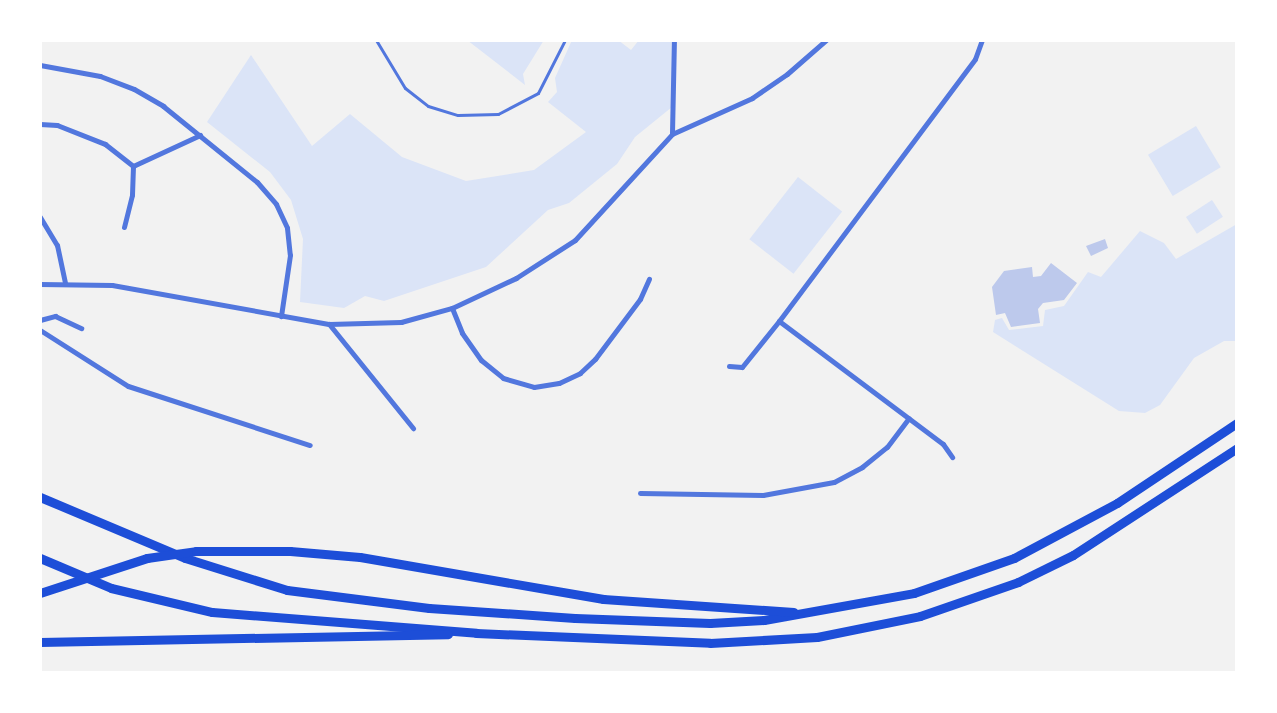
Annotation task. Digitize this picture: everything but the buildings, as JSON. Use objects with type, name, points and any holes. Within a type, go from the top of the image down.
[{"type":"highway","points":[[40,497],[124,533],[248,579],[287,590],[429,608],[710,623],[817,613],[914,593],[1014,558],[1117,503],[1237,423]]},
{"type":"highway","points":[[40,558],[152,600],[212,612],[476,633],[710,643],[817,637],[920,616],[1018,582],[1073,555],[1237,448]]},
{"type":"highway","points":[[40,593],[147,558],[196,551],[277,550],[360,557],[603,599],[817,613]]},
{"type":"highway","points":[[40,642],[476,633]]},
{"type":"street","points":[[672,134],[674,40]]},
{"type":"street","points":[[40,284],[112,285],[329,324],[401,322],[452,308],[516,278],[575,240],[672,134],[752,98],[787,74],[826,40]]},
{"type":"street","points":[[729,366],[742,367],[779,321],[975,59],[982,40]]},
{"type":"street","points":[[40,65],[100,76],[134,89],[163,106],[257,182],[276,204],[287,228],[290,255],[281,316]]},
{"type":"street","points":[[40,124],[57,125],[105,144],[133,166]]},
{"type":"street","points":[[133,166],[200,135]]},
{"type":"street","points":[[124,227],[132,195],[133,166]]},
{"type":"street","points":[[40,217],[57,245],[65,282]]},
{"type":"street","points":[[452,308],[462,333],[481,360],[503,378],[534,387],[559,383],[580,373],[595,359],[640,299],[649,279]]},
{"type":"street","points":[[40,320],[55,316],[81,328]]},
{"type":"street","points":[[779,321],[943,444],[952,457]]},
{"type":"street","points":[[329,324],[413,428]]},
{"type":"street","points":[[40,330],[128,386],[310,445]]},
{"type":"street","points":[[640,493],[751,496],[834,482],[862,467],[887,447],[909,418]]},
{"type":"lane","points":[[376,40],[405,88],[428,106],[458,115],[498,114],[538,93],[565,40]]},
{"type":"shaded area","points":[[467,40],[544,40],[523,74],[525,85]]},
{"type":"shaded area","points":[[572,40],[618,40],[631,50],[639,40],[676,40],[672,107],[635,137],[617,164],[569,203],[548,210],[486,267],[384,301],[365,296],[344,308],[300,302],[303,239],[291,200],[270,172],[207,122],[251,55],[312,146],[350,114],[402,157],[466,181],[534,170],[586,132],[548,102],[557,92],[555,78]]},
{"type":"shaded area","points":[[1196,126],[1221,167],[1173,196],[1148,155]]},
{"type":"shaded area","points":[[798,177],[842,211],[793,274],[749,239]]},
{"type":"shaded area","points":[[1212,200],[1223,217],[1197,234],[1186,217]]},
{"type":"shaded area","points":[[1237,224],[1237,341],[1224,341],[1194,358],[1160,405],[1145,413],[1119,411],[993,332],[995,320],[1002,318],[1009,330],[1043,326],[1045,310],[1064,306],[1088,272],[1101,277],[1140,231],[1164,243],[1176,259]]}]
